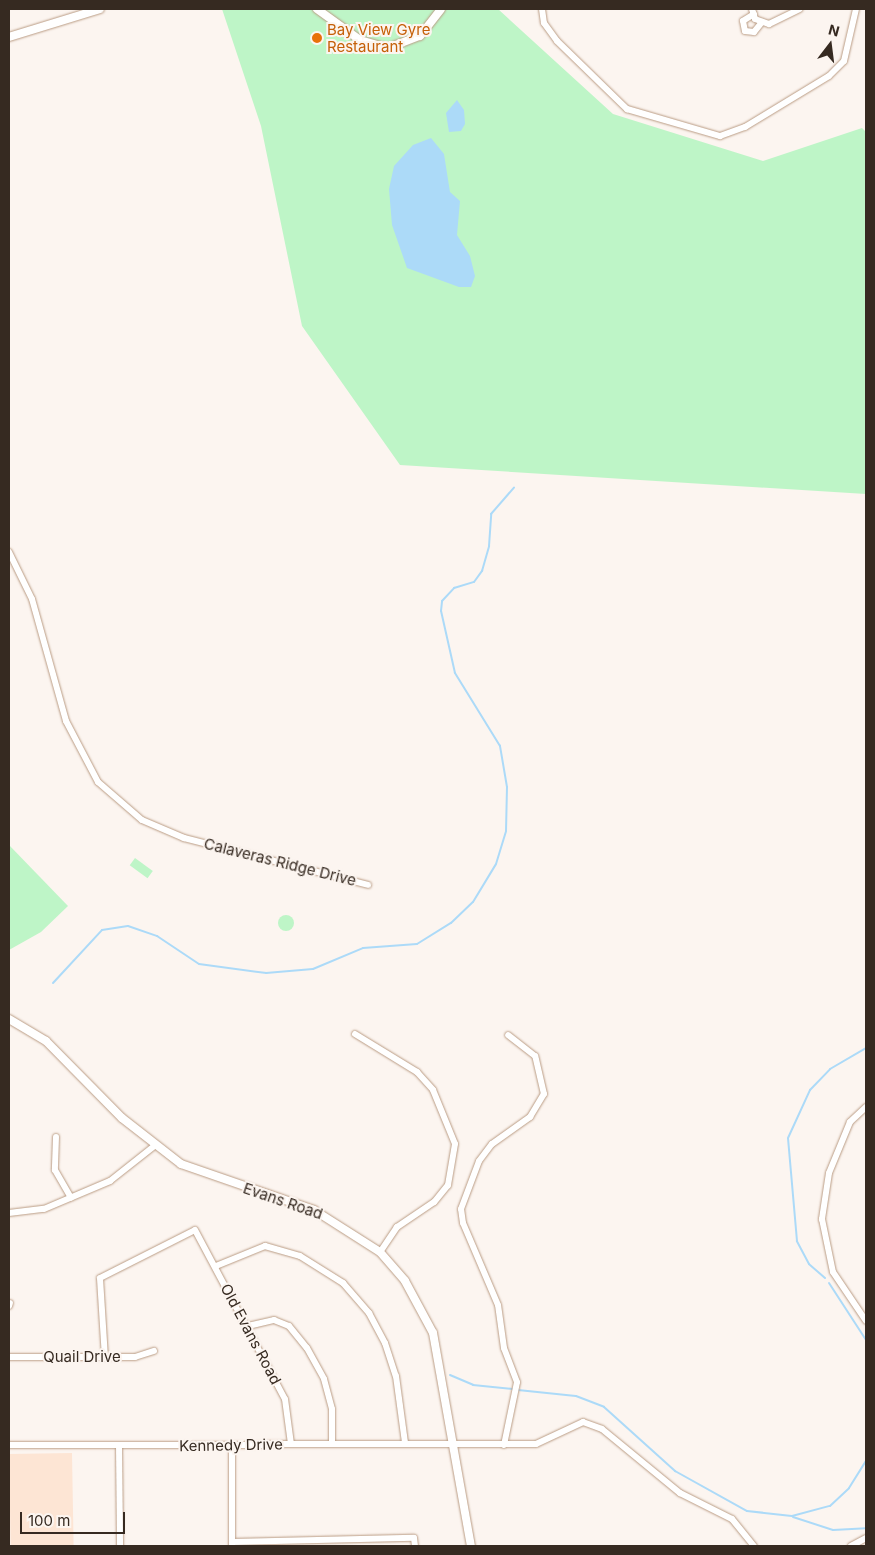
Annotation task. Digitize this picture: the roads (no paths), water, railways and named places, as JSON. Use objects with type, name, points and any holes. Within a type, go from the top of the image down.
[{"type":"street","points":[[9,37],[100,9]]},
{"type":"street","points":[[316,9],[360,40],[388,48],[420,36],[441,9]]},
{"type":"street","points":[[542,9],[544,23],[557,41],[627,109],[720,136],[745,127],[829,76],[844,61],[856,9]]},
{"type":"street","points":[[762,22],[753,12],[743,21],[745,31],[754,32],[762,22],[787,18],[800,9]]},
{"type":"street","name":"Calaveras Ridge Drive","points":[[9,552],[32,599],[66,721],[98,782],[142,820],[184,838],[368,885]]},
{"type":"street","name":"Evans Road","points":[[9,1019],[46,1041],[153,1147],[213,1177],[314,1210],[380,1252],[405,1280],[433,1333],[471,1546]]},
{"type":"street","points":[[356,1034],[417,1072],[433,1090],[455,1144],[448,1185],[434,1202],[397,1227],[380,1252]]},
{"type":"street","points":[[504,1445],[518,1386],[504,1348],[498,1305],[463,1223],[462,1209],[479,1161],[492,1144],[530,1117],[544,1094],[535,1056],[508,1035]]},
{"type":"street","points":[[866,1107],[850,1122],[829,1173],[822,1219],[833,1272],[866,1321]]},
{"type":"street","points":[[56,1138],[55,1170],[71,1198]]},
{"type":"street","points":[[9,1213],[44,1209],[110,1181],[153,1147]]},
{"type":"street","name":"Old Evans Road","points":[[105,1358],[100,1278],[195,1230],[248,1326],[285,1399],[291,1444]]},
{"type":"street","points":[[216,1266],[265,1246],[300,1256],[343,1283],[370,1313],[386,1343],[396,1376],[405,1443]]},
{"type":"street","points":[[248,1326],[274,1320],[289,1326],[307,1348],[324,1379],[332,1409],[332,1442]]},
{"type":"street","name":"Quail Drive","points":[[9,1357],[105,1358],[154,1351]]},
{"type":"street","name":"Kennedy Drive","points":[[9,1445],[232,1446],[332,1442],[536,1444],[583,1422],[602,1429],[645,1469],[732,1519],[754,1546]]},
{"type":"street","points":[[119,1445],[120,1546]]},
{"type":"street","points":[[232,1446],[232,1544],[414,1538],[415,1546]]},
{"type":"street","points":[[851,1546],[866,1538]]},
{"type":"water","points":[[457,100],[464,110],[465,124],[461,131],[449,132],[446,113]]},
{"type":"water","points":[[431,138],[444,154],[450,192],[460,201],[457,235],[470,256],[475,276],[471,287],[459,287],[407,268],[392,225],[389,189],[394,166],[413,145]]},
{"type":"waterway","points":[[53,983],[102,930],[128,926],[157,936],[199,964],[266,973],[313,969],[363,948],[417,944],[451,923],[473,902],[496,864],[506,831],[507,787],[500,746],[455,673],[441,611],[442,601],[454,588],[474,582],[482,571],[489,546],[491,514],[514,488]]},
{"type":"waterway","points":[[825,1278],[809,1264],[797,1241],[788,1138],[810,1090],[830,1069],[866,1048]]},
{"type":"waterway","points":[[829,1283],[866,1340]]},
{"type":"waterway","points":[[450,1375],[473,1385],[513,1389]]},
{"type":"waterway","points":[[518,1390],[576,1396],[604,1407],[675,1471],[747,1511],[792,1516],[830,1506],[849,1488],[866,1461]]},
{"type":"waterway","points":[[793,1517],[833,1530],[866,1528]]},
{"type":"place","name":"Bay View Gyre Restaurant","points":[[317,38]]}]
